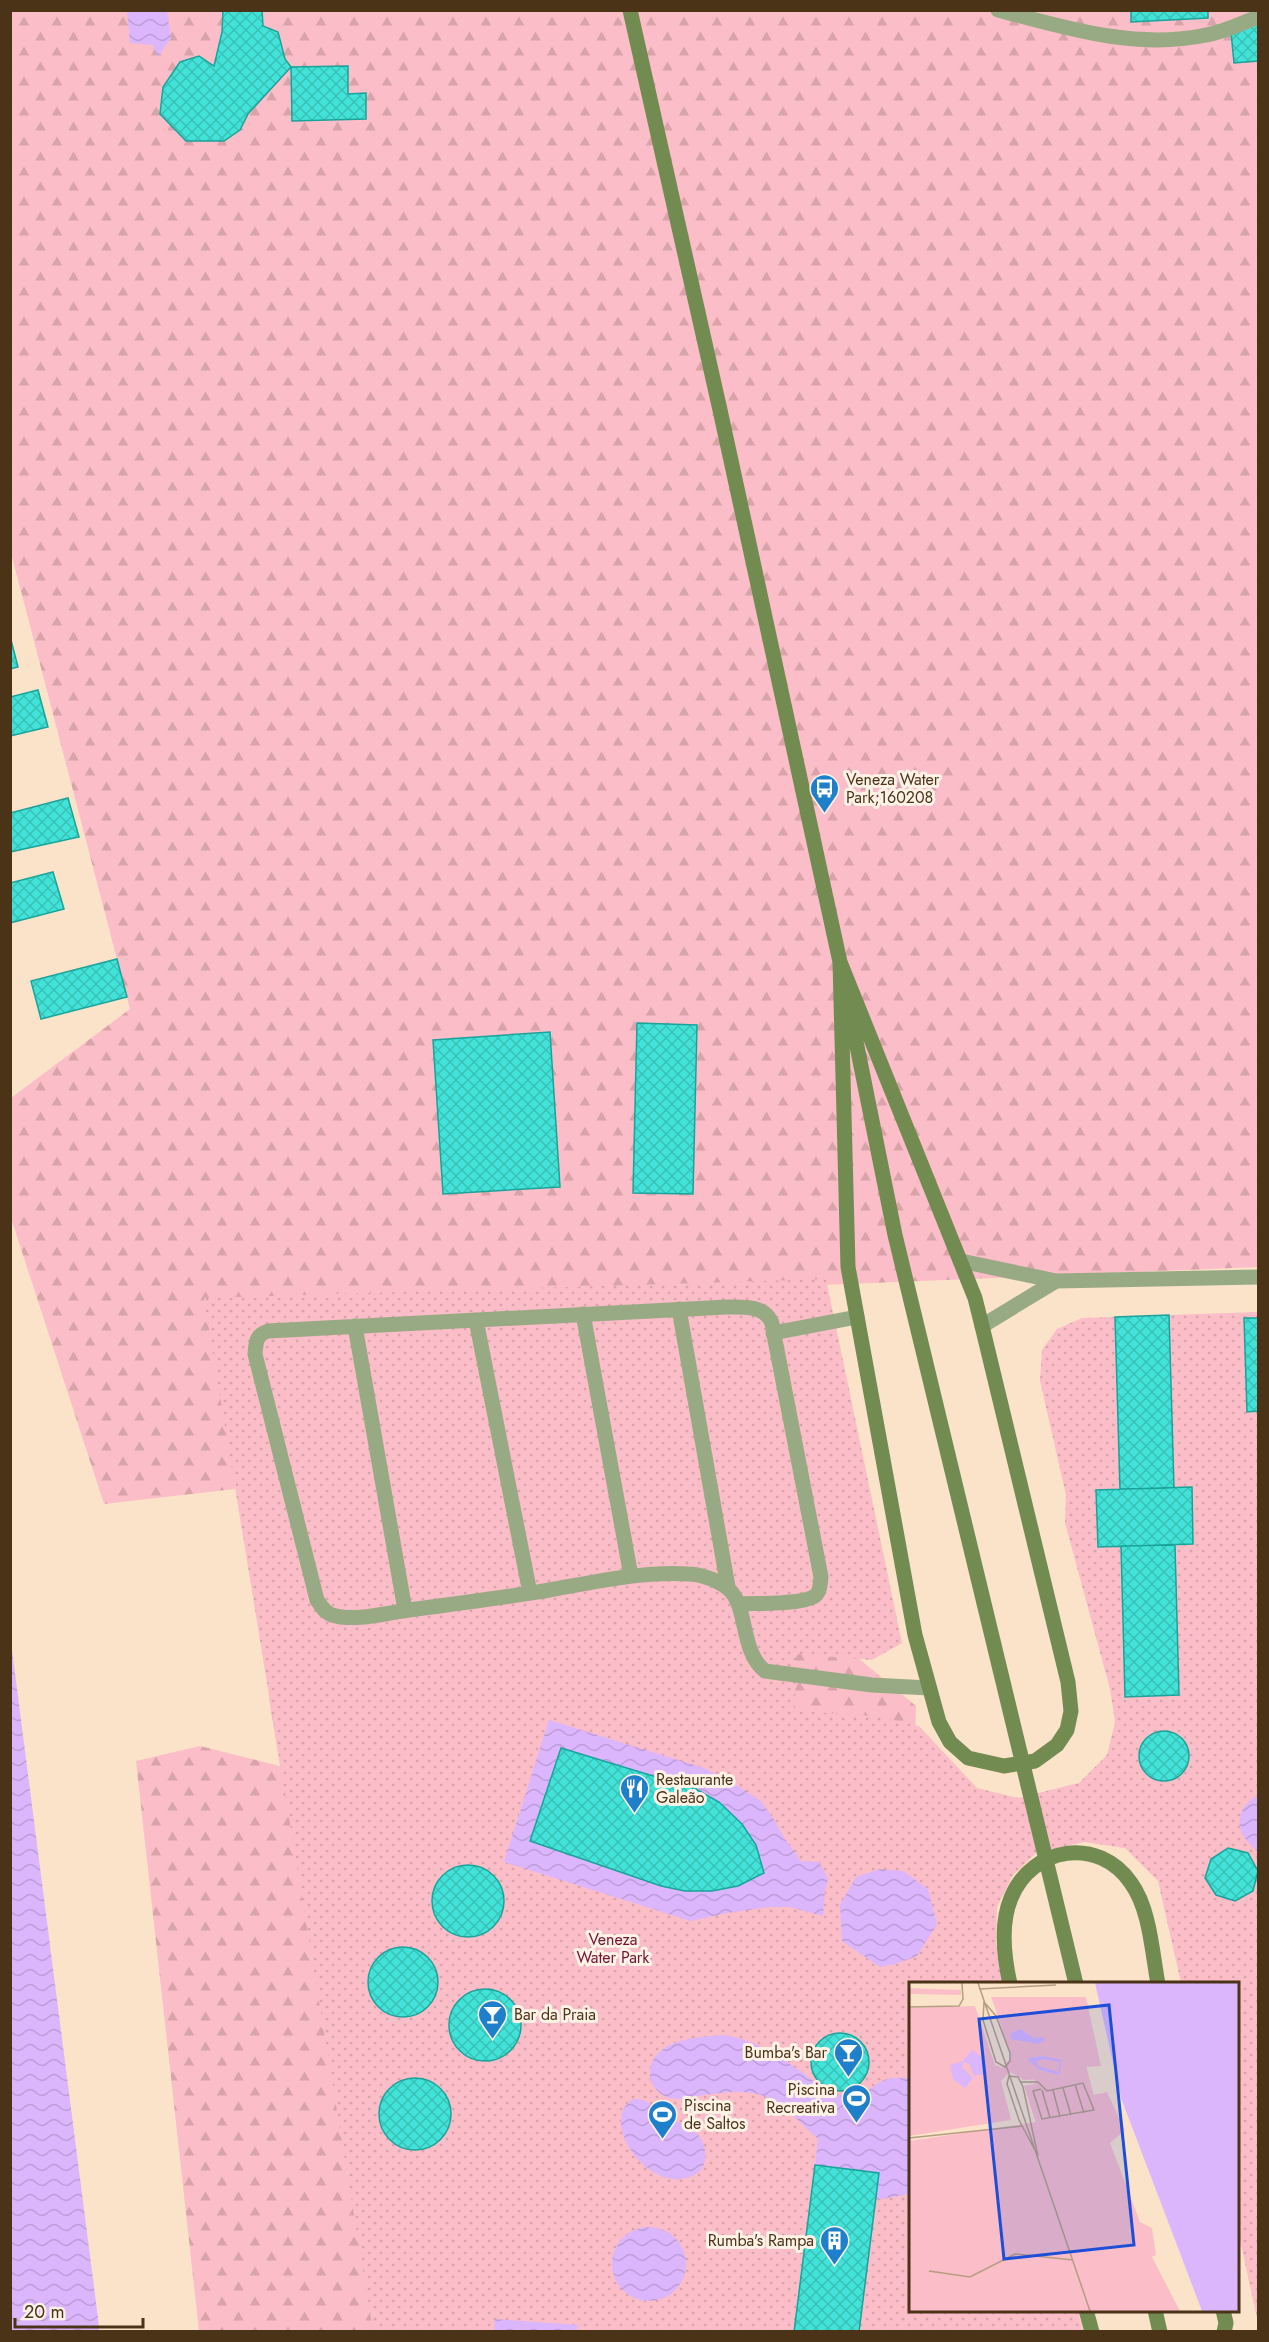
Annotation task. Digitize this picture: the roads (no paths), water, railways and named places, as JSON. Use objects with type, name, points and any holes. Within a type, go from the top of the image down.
[{"type":"main road","points":[[630,10],[840,962],[895,1235],[1076,1982]]},
{"type":"main road","points":[[840,962],[961,1262],[975,1298],[982,1326],[1068,1682],[1071,1711],[1067,1730],[1057,1745],[1035,1761],[1004,1767],[968,1758],[950,1742],[939,1722],[915,1635],[848,1267],[840,962]]},
{"type":"main road","points":[[1010,1982],[1004,1926],[1011,1897],[1027,1873],[1051,1857],[1068,1852],[1091,1854],[1113,1862],[1132,1883],[1144,1909],[1158,1982]]},
{"type":"main road","points":[[1087,2312],[1092,2331]]},
{"type":"main road","points":[[1155,2312],[1160,2331]]},
{"type":"main road","points":[[1223,2312],[1226,2323],[1224,2331]]},
{"type":"street","points":[[998,10],[1116,39],[1157,40],[1207,35],[1258,17]]},
{"type":"street","points":[[961,1262],[1056,1281],[1258,1277]]},
{"type":"street","points":[[982,1326],[1056,1281]]},
{"type":"street","points":[[728,1587],[711,1579],[690,1574],[632,1576],[530,1593],[356,1617],[331,1615],[322,1609],[317,1600],[255,1354],[256,1341],[261,1333],[268,1331],[355,1326],[727,1306],[755,1308],[763,1312],[771,1321],[821,1576],[820,1587],[815,1596],[804,1600],[739,1604]]},
{"type":"street","points":[[679,1309],[728,1587],[739,1604],[744,1630],[759,1666],[765,1671],[872,1685],[929,1688]]},
{"type":"street","points":[[583,1314],[632,1576]]},
{"type":"street","points":[[773,1333],[857,1317]]},
{"type":"street","points":[[476,1320],[530,1593]]},
{"type":"street","points":[[355,1326],[405,1610]]},
{"type":"water","points":[[127,11],[167,11],[171,38],[158,57],[153,45],[130,43]]},
{"type":"water","points":[[11,1642],[98,2318],[99,2331],[11,2331]]},
{"type":"water","points":[[549,1720],[704,1768],[736,1785],[761,1801],[801,1861],[819,1862],[828,1879],[823,1916],[790,1907],[770,1907],[691,1921],[504,1862]],"holes":[[[561,1748],[695,1789],[719,1802],[742,1824],[756,1845],[764,1873],[738,1886],[712,1891],[685,1891],[661,1886],[530,1841]]]},
{"type":"water","points":[[1258,1796],[1258,1852],[1244,1837],[1240,1819],[1244,1808]]},
{"type":"water","points":[[880,1869],[903,1871],[928,1889],[937,1924],[917,1956],[880,1967],[842,1941],[840,1905],[856,1877]]},
{"type":"water","name":"Piscina Recreativa","points":[[725,2035],[765,2048],[821,2087],[838,2095],[858,2095],[887,2079],[909,2078],[909,2194],[876,2200],[879,2173],[815,2165],[818,2139],[788,2111],[765,2096],[739,2092],[674,2099],[662,2095],[654,2087],[650,2072],[659,2052],[679,2041]]},
{"type":"water","name":"Piscina de Saltos","points":[[633,2099],[648,2102],[668,2117],[697,2133],[705,2152],[700,2171],[694,2175],[677,2179],[660,2176],[645,2167],[633,2154],[621,2123],[623,2109]]},
{"type":"water","points":[[649,2227],[670,2233],[680,2243],[686,2264],[680,2285],[670,2295],[649,2301],[628,2295],[618,2285],[612,2264],[618,2243],[628,2233]]},
{"type":"water","points":[[495,2319],[578,2325],[577,2331],[494,2331]]},
{"type":"place","name":"Veneza Water Park;160208","points":[[825,814]]},
{"type":"place","name":"Restaurante Galeão","points":[[635,1814]]},
{"type":"place","name":"Bar da Praia","points":[[493,2040]]},
{"type":"place","name":"Bumba's Bar","points":[[848,2078]]},
{"type":"place","name":"Piscina Recreativa","points":[[856,2124]]},
{"type":"place","name":"Piscina de Saltos","points":[[663,2140]]},
{"type":"place","name":"Rumba's Rampa","points":[[835,2266]]},
{"type":"park label","name":"Veneza Water Park","points":[[613,1948]]}]
